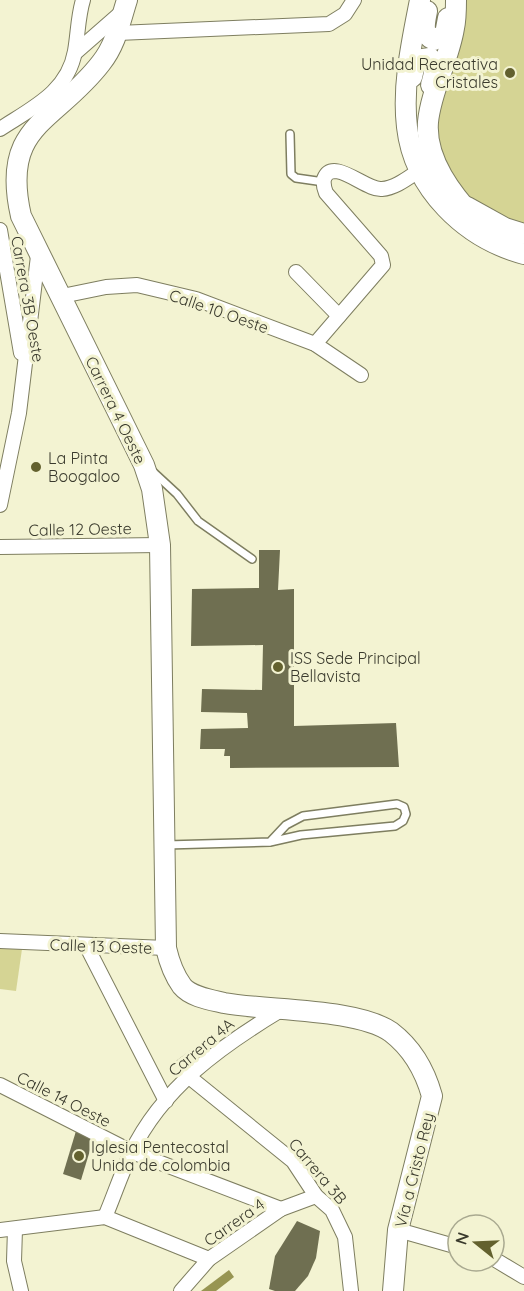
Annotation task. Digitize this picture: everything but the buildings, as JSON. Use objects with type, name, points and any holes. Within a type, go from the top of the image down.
[{"type":"street","points":[[0,129],[47,99],[61,86],[70,72],[75,53],[83,0]]},
{"type":"street","points":[[118,33],[329,24],[345,14],[354,0]]},
{"type":"street","points":[[420,0],[408,66],[406,115],[411,146],[420,170],[440,201],[470,230],[524,254]]},
{"type":"street","points":[[428,0],[424,31],[427,37],[434,40],[446,34],[450,0]]},
{"type":"street","points":[[315,344],[383,265],[381,256],[326,193],[324,182],[329,173],[336,171],[343,172],[373,188],[385,189],[420,170],[454,28],[456,0]]},
{"type":"street","points":[[75,53],[125,5]]},
{"type":"street","name":"Carrera 4 Oeste","points":[[125,5],[118,33],[111,48],[92,74],[37,122],[20,143],[13,170],[14,191],[21,216],[38,256],[144,465],[152,489],[160,545],[166,948]]},
{"type":"street","points":[[406,115],[413,66],[423,57],[430,58],[435,70],[427,102],[429,129],[437,163],[460,202],[476,221],[524,244]]},
{"type":"street","points":[[460,202],[488,220],[524,234]]},
{"type":"street","name":"Carrera 3B Oeste","points":[[0,230],[24,373]]},
{"type":"street","points":[[0,505],[24,373],[38,256]]},
{"type":"street","points":[[296,272],[339,316]]},
{"type":"street","name":"Calle 10 Oeste","points":[[68,295],[106,287],[137,285],[196,299],[315,344],[361,375]]},
{"type":"street","name":"Calle 12 Oeste","points":[[0,547],[160,545]]},
{"type":"street","name":"Calle 13 Oeste","points":[[0,941],[166,948],[169,960],[183,987],[194,994],[224,1003],[281,1010]]},
{"type":"street","points":[[86,945],[166,1101]]},
{"type":"street","name":"Carrera 4A","points":[[105,1217],[132,1152],[166,1101],[188,1076],[230,1041],[281,1010]]},
{"type":"street","name":"Vía a Cristo Rey","points":[[281,1010],[356,1020],[388,1030],[404,1042],[427,1079],[432,1096],[398,1230],[393,1291]]},
{"type":"street","name":"Carrera 3B","points":[[188,1076],[293,1161],[316,1196],[332,1210],[345,1237],[351,1291]]},
{"type":"street","name":"Calle 14 Oeste","points":[[0,1085],[132,1152],[281,1209]]},
{"type":"street","name":"Carrera 4","points":[[181,1291],[209,1259],[281,1209],[316,1196]]},
{"type":"street","points":[[0,1230],[105,1217],[209,1259]]},
{"type":"street","points":[[15,1228],[14,1261],[21,1291]]},
{"type":"street","points":[[398,1230],[446,1244]]},
{"type":"street","points":[[506,1266],[524,1277]]},
{"type":"lane","points":[[290,134],[291,174],[296,178],[324,182]]},
{"type":"lane","points":[[144,465],[177,494],[198,522],[252,559]]},
{"type":"lane","points":[[164,845],[270,842],[301,835],[395,826],[403,821],[406,814],[405,807],[397,804],[303,816],[286,825],[270,842]]},
{"type":"shaded area","points":[[456,0],[524,0],[524,234],[460,202],[429,135]]},
{"type":"shaded area","points":[[0,946],[22,949],[16,991],[0,989]]},
{"type":"shaded area","points":[[229,1270],[234,1277],[216,1291],[201,1291]]},
{"type":"place","name":"Unidad Recreativa Cristales","points":[[510,73]]},
{"type":"place","name":"La Pinta Boogaloo","points":[[36,467]]},
{"type":"place","name":"ISS Sede Principal Bellavista","points":[[278,667]]},
{"type":"place","name":"Iglesia Pentecostal Unida de colombia","points":[[79,1156]]}]
